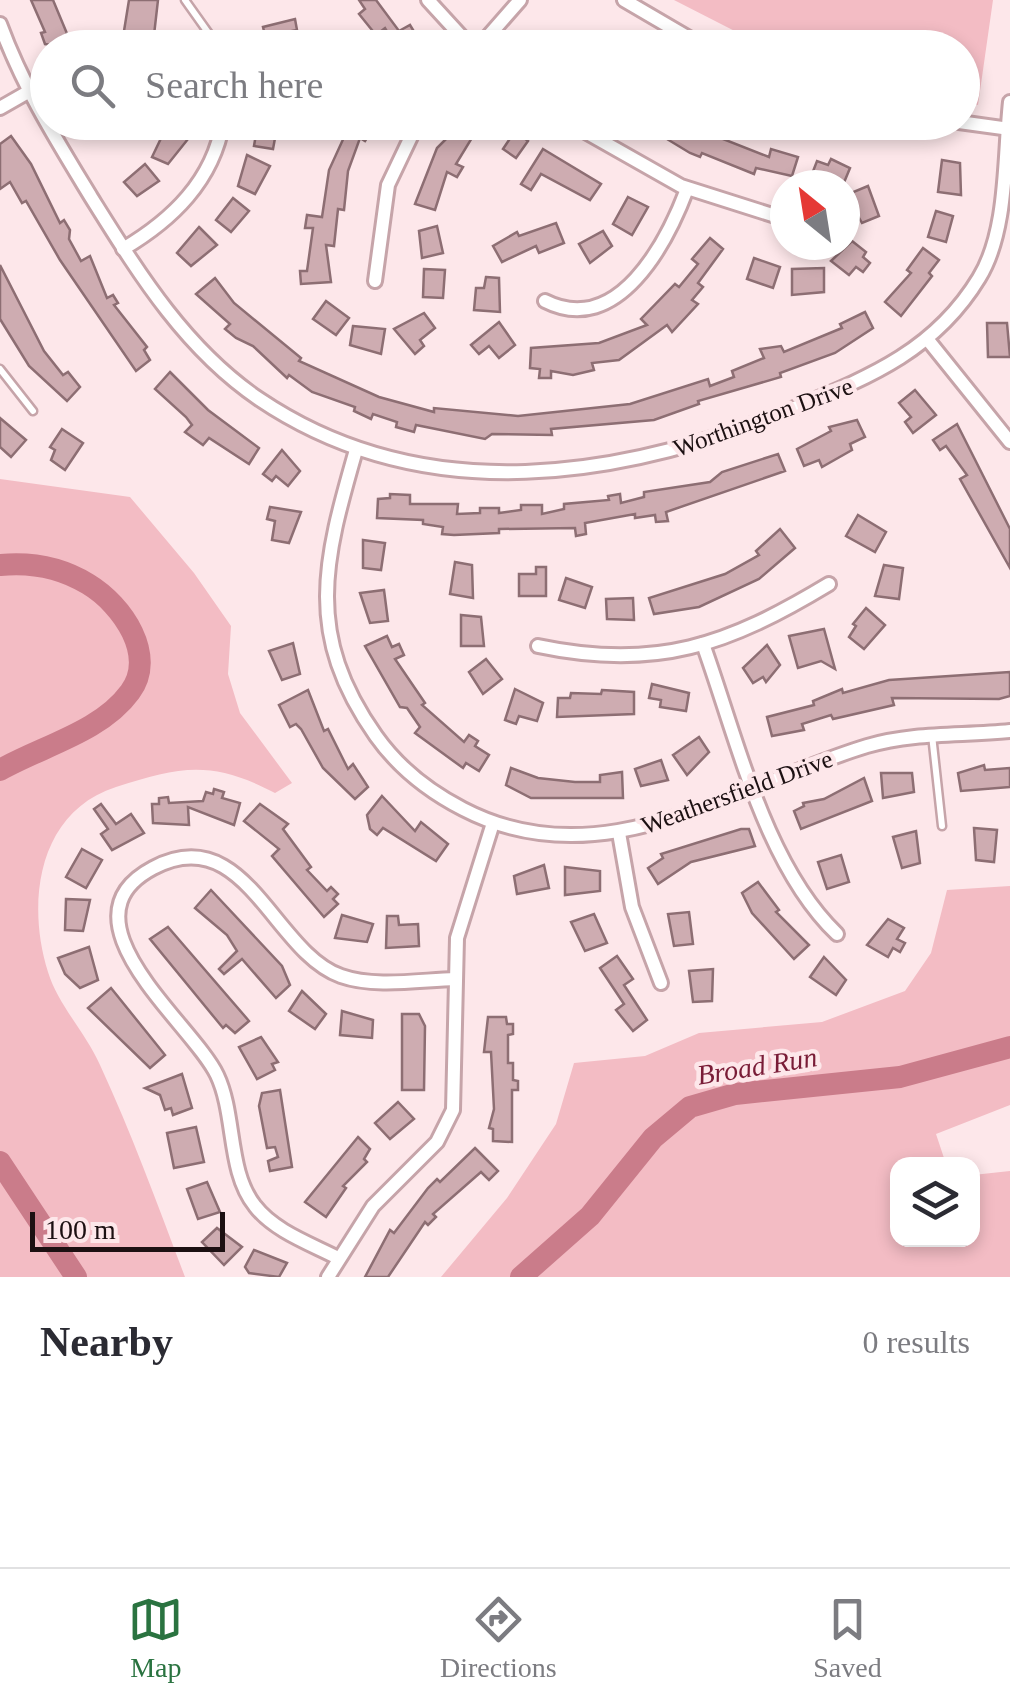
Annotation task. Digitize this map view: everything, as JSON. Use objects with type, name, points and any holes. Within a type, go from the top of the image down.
[{"type":"street","points":[[428,0],[457,30]]},
{"type":"street","points":[[492,30],[520,0]]},
{"type":"street","points":[[624,0],[675,30]]},
{"type":"street","name":"Worthington Drive","points":[[0,24],[30,95]]},
{"type":"street","points":[[0,108],[28,92]]},
{"type":"street","name":"Worthington Drive","points":[[57,140],[168,314],[233,380],[300,424],[356,450],[412,465],[530,473],[611,465],[734,433],[876,375],[928,340],[964,302],[981,275],[1000,219],[1010,102]]},
{"type":"street","points":[[980,125],[1009,128]]},
{"type":"street","points":[[124,249],[163,223],[196,189],[218,140]]},
{"type":"street","points":[[375,282],[388,186],[410,140]]},
{"type":"street","points":[[600,140],[688,189],[770,214]]},
{"type":"street","points":[[546,302],[582,309],[631,284],[662,246],[688,189]]},
{"type":"street","name":"Worthington Drive","points":[[1000,219],[1010,206]]},
{"type":"street","points":[[928,340],[1010,442]]},
{"type":"street","name":"Weathersfield Drive","points":[[356,450],[326,565],[326,618],[337,666],[364,718],[396,760],[434,791],[493,823],[565,836],[619,833],[661,823],[872,745],[932,734],[1010,731]]},
{"type":"street","points":[[538,646],[585,656],[640,658],[703,644],[773,616],[829,584]]},
{"type":"street","points":[[703,644],[794,884],[837,934]]},
{"type":"street","points":[[328,1277],[373,1206],[446,1128],[456,1094],[455,979],[461,916],[493,823]]},
{"type":"street","points":[[619,833],[632,907],[661,983]]},
{"type":"street","points":[[338,1258],[270,1221],[248,1197],[218,1078],[196,1042],[126,954],[120,921],[126,896],[144,874],[170,861],[212,861],[241,877],[312,958],[342,976],[364,981],[455,979]]},
{"type":"lane","points":[[184,0],[206,30]]},
{"type":"lane","points":[[0,369],[33,411]]},
{"type":"lane","points":[[932,734],[942,826]]},
{"type":"shaded area","points":[[674,0],[993,0],[980,91],[980,30],[733,30]]},
{"type":"shaded area","points":[[0,479],[130,497],[194,573],[231,626],[228,674],[240,713],[292,783],[275,793],[233,775],[196,770],[159,774],[116,787],[90,799],[69,817],[54,838],[44,863],[38,917],[48,972],[112,1091],[185,1277],[0,1277]]},
{"type":"shaded area","points":[[1010,886],[1010,1105],[936,1134],[944,1157],[890,1157],[890,1247],[980,1247],[980,1174],[1010,1171],[1010,1277],[441,1277],[507,1198],[556,1124],[574,1063],[645,1056],[699,1033],[822,1022],[905,991],[931,953],[947,890]]},
{"type":"building","points":[[31,0],[53,0],[66,30],[44,30]]},
{"type":"building","points":[[129,0],[158,0],[155,30],[124,30]]},
{"type":"building","points":[[359,0],[376,0],[398,30],[372,30],[359,14],[365,9]]},
{"type":"building","points":[[295,19],[297,30],[264,30],[263,27]]},
{"type":"building","points":[[11,136],[31,164],[60,223],[64,220],[70,230],[69,239],[81,261],[90,256],[107,298],[113,295],[118,303],[114,305],[147,347],[144,350],[150,360],[136,371],[60,260],[26,201],[22,203],[10,182],[0,189],[0,144]]},
{"type":"building","points":[[160,140],[187,140],[168,164],[152,157]]},
{"type":"building","points":[[255,140],[275,140],[273,149],[254,146]]},
{"type":"building","points":[[343,140],[359,140],[348,171],[344,210],[338,209],[334,246],[326,245],[331,282],[301,284],[300,271],[307,271],[313,228],[305,228],[307,215],[322,217],[329,170]]},
{"type":"building","points":[[445,140],[471,140],[456,164],[463,167],[457,177],[447,172],[435,210],[415,204],[437,148]]},
{"type":"building","points":[[509,140],[528,141],[516,158],[503,149]]},
{"type":"building","points":[[669,140],[726,140],[769,157],[771,149],[798,157],[794,170],[756,168],[754,174],[702,153],[700,157]]},
{"type":"building","points":[[543,149],[601,184],[590,200],[541,174],[531,190],[521,184]]},
{"type":"building","points":[[247,155],[270,166],[255,194],[238,186]]},
{"type":"building","points":[[831,159],[850,168],[814,170],[817,161],[828,165]]},
{"type":"building","points":[[942,160],[960,163],[961,195],[938,192]]},
{"type":"building","points":[[145,164],[159,181],[137,196],[124,182]]},
{"type":"building","points":[[868,186],[879,216],[862,223],[860,220],[860,189]]},
{"type":"building","points":[[628,197],[648,207],[632,235],[613,224]]},
{"type":"building","points":[[233,198],[249,211],[231,232],[216,220]]},
{"type":"building","points":[[936,211],[953,216],[946,242],[928,237]]},
{"type":"building","points":[[556,223],[564,243],[539,253],[536,246],[502,262],[493,246],[517,232],[519,236]]},
{"type":"building","points":[[437,226],[443,253],[422,258],[419,231]]},
{"type":"building","points":[[199,227],[217,245],[191,266],[177,253]]},
{"type":"building","points":[[603,231],[612,246],[590,263],[579,244]]},
{"type":"building","points":[[710,238],[723,249],[698,283],[703,287],[692,300],[698,304],[672,332],[667,325],[619,360],[592,363],[594,370],[573,375],[551,371],[551,378],[539,378],[540,369],[530,368],[531,348],[599,343],[647,325],[641,319],[675,284],[679,287],[698,264],[692,259]]},
{"type":"building","points":[[860,247],[870,263],[863,272],[856,267],[849,275],[831,261],[860,260]]},
{"type":"building","points":[[923,248],[939,260],[929,273],[932,276],[901,316],[885,302],[911,273],[907,270]]},
{"type":"building","points":[[754,258],[780,267],[773,288],[747,279]]},
{"type":"building","points":[[0,265],[44,351],[63,375],[68,372],[80,387],[67,401],[29,366],[0,319]]},
{"type":"building","points":[[824,268],[824,292],[792,295],[792,269]]},
{"type":"building","points":[[424,269],[445,270],[443,298],[423,297]]},
{"type":"building","points":[[486,277],[499,278],[500,312],[474,310],[476,288],[484,288]]},
{"type":"building","points":[[215,278],[234,303],[301,358],[299,361],[379,397],[434,412],[434,408],[518,416],[630,404],[708,379],[710,386],[734,377],[732,371],[764,358],[760,349],[781,346],[784,352],[842,328],[840,324],[865,312],[873,328],[835,353],[780,373],[781,377],[698,401],[699,404],[654,420],[551,429],[552,435],[492,434],[485,439],[416,425],[414,432],[396,427],[397,422],[373,414],[371,419],[354,411],[355,407],[312,392],[289,375],[287,378],[253,346],[225,329],[230,324],[196,294]]},
{"type":"building","points":[[326,301],[349,318],[336,335],[313,319]]},
{"type":"building","points":[[424,313],[435,328],[420,340],[424,346],[415,354],[394,329]]},
{"type":"building","points":[[499,322],[515,345],[499,358],[489,346],[479,354],[471,345]]},
{"type":"building","points":[[987,323],[1007,323],[1010,357],[988,357]]},
{"type":"building","points":[[353,326],[385,329],[381,354],[350,345]]},
{"type":"building","points":[[170,372],[208,410],[259,448],[249,464],[209,438],[203,445],[185,432],[192,425],[155,389]]},
{"type":"building","points":[[915,390],[936,415],[913,433],[905,422],[911,417],[899,403]]},
{"type":"building","points":[[0,418],[26,440],[11,457],[0,447]]},
{"type":"building","points":[[857,420],[865,437],[850,444],[852,450],[822,467],[819,460],[804,466],[797,449],[831,431],[829,427]]},
{"type":"building","points":[[957,424],[1010,529],[1010,568],[960,479],[967,475],[946,446],[940,450],[933,440]]},
{"type":"building","points":[[62,429],[83,443],[65,470],[51,460],[55,450],[50,447]]},
{"type":"building","points":[[282,450],[300,471],[288,486],[276,476],[272,481],[263,474]]},
{"type":"building","points":[[778,454],[785,471],[666,512],[668,521],[656,522],[655,515],[635,518],[635,514],[585,523],[586,534],[576,536],[575,528],[442,534],[443,527],[423,524],[423,520],[377,518],[378,499],[390,498],[390,494],[410,495],[410,504],[458,504],[457,514],[480,513],[480,508],[499,508],[499,513],[521,510],[521,505],[542,505],[542,514],[564,509],[564,504],[609,500],[608,496],[620,494],[621,503],[644,497],[644,492],[710,482],[722,472]]},
{"type":"building","points":[[270,507],[301,512],[289,543],[272,540],[275,521],[267,519]]},
{"type":"building","points":[[858,515],[886,532],[875,552],[846,536]]},
{"type":"building","points":[[780,529],[795,548],[759,579],[699,607],[654,614],[649,598],[725,574],[759,555],[756,551]]},
{"type":"building","points":[[363,540],[385,543],[381,570],[363,568]]},
{"type":"building","points":[[455,562],[472,565],[473,598],[450,594]]},
{"type":"building","points":[[884,565],[903,568],[899,599],[875,596]]},
{"type":"building","points":[[536,567],[546,567],[546,596],[519,596],[519,574],[536,574]]},
{"type":"building","points":[[566,578],[592,587],[585,608],[559,600]]},
{"type":"building","points":[[384,590],[388,621],[370,623],[360,593]]},
{"type":"building","points":[[633,598],[634,620],[607,619],[606,599]]},
{"type":"building","points":[[866,608],[885,625],[864,649],[849,637],[856,626],[853,624]]},
{"type":"building","points":[[461,615],[481,617],[484,646],[461,646]]},
{"type":"building","points":[[824,629],[835,669],[821,661],[798,668],[789,636]]},
{"type":"building","points":[[387,636],[392,647],[399,644],[404,655],[395,659],[425,703],[422,705],[464,742],[469,735],[478,741],[475,746],[489,755],[479,771],[466,763],[463,768],[415,733],[420,727],[407,708],[400,707],[365,646]]},
{"type":"building","points":[[293,643],[300,674],[282,680],[269,651]]},
{"type":"building","points":[[767,645],[780,665],[766,682],[763,677],[753,683],[743,668]]},
{"type":"building","points":[[486,659],[502,679],[483,694],[469,672]]},
{"type":"building","points":[[1010,672],[1010,696],[999,699],[892,698],[894,705],[833,719],[831,715],[802,724],[804,730],[772,736],[767,717],[814,705],[813,701],[842,689],[843,693],[889,680]]},
{"type":"building","points":[[652,684],[689,693],[686,711],[660,707],[661,700],[649,698]]},
{"type":"building","points":[[515,689],[543,703],[537,721],[519,716],[516,724],[505,720]]},
{"type":"building","points":[[308,690],[324,731],[328,729],[348,769],[353,764],[368,787],[355,799],[323,768],[301,729],[296,724],[290,727],[279,705]]},
{"type":"building","points":[[602,690],[634,692],[634,714],[557,717],[558,698],[570,698],[571,693],[601,694]]},
{"type":"building","points":[[699,737],[709,752],[687,775],[673,755]]},
{"type":"building","points":[[661,760],[668,780],[641,786],[635,769]]},
{"type":"building","points":[[984,765],[985,770],[1010,768],[1010,787],[961,791],[958,773]]},
{"type":"building","points":[[511,768],[538,778],[575,782],[600,782],[600,775],[622,772],[623,798],[531,798],[506,785]]},
{"type":"building","points":[[881,773],[912,773],[914,792],[883,798]]},
{"type":"building","points":[[864,778],[872,801],[801,829],[794,811],[803,803],[824,799]]},
{"type":"building","points":[[214,789],[224,792],[222,798],[240,803],[234,825],[188,807],[189,825],[153,823],[152,804],[159,804],[159,798],[168,797],[169,803],[203,801],[206,792],[213,794]]},
{"type":"building","points":[[382,796],[415,831],[421,822],[448,844],[436,861],[383,828],[377,835],[370,829],[367,815]]},
{"type":"building","points":[[101,804],[116,824],[131,814],[144,833],[112,850],[101,834],[108,829],[94,809]]},
{"type":"building","points":[[260,804],[288,824],[283,829],[311,867],[307,870],[327,891],[331,887],[338,894],[333,899],[338,904],[324,917],[272,856],[279,849],[244,821]]},
{"type":"building","points":[[974,828],[997,830],[994,862],[976,860]]},
{"type":"building","points":[[749,829],[755,846],[691,862],[658,884],[648,868],[663,858],[661,854]]},
{"type":"building","points":[[916,831],[920,863],[902,868],[893,837]]},
{"type":"building","points":[[82,849],[102,860],[86,888],[66,877]]},
{"type":"building","points":[[841,855],[849,882],[827,889],[818,862]]},
{"type":"building","points":[[544,865],[549,888],[517,894],[514,876]]},
{"type":"building","points":[[565,867],[600,871],[600,891],[565,895]]},
{"type":"building","points":[[758,882],[779,910],[776,912],[809,945],[794,959],[752,913],[742,893]]},
{"type":"building","points":[[211,890],[282,966],[290,985],[276,998],[242,959],[224,974],[219,969],[237,951],[227,935],[195,908]]},
{"type":"building","points":[[66,899],[90,900],[83,931],[65,930]]},
{"type":"building","points":[[689,912],[693,944],[674,946],[668,914]]},
{"type":"building","points":[[594,914],[607,943],[585,951],[571,922]]},
{"type":"building","points":[[342,915],[373,924],[367,942],[335,938]]},
{"type":"building","points":[[387,916],[398,916],[399,925],[418,924],[419,946],[386,948]]},
{"type":"building","points":[[888,919],[904,928],[897,939],[905,943],[900,952],[893,948],[888,957],[867,945]]},
{"type":"building","points":[[168,927],[249,1021],[235,1033],[226,1025],[223,1028],[150,939]]},
{"type":"building","points":[[89,947],[98,980],[80,988],[65,974],[58,958]]},
{"type":"building","points":[[617,956],[633,979],[624,985],[647,1020],[633,1031],[616,1010],[624,1004],[600,968]]},
{"type":"building","points":[[824,957],[846,980],[836,995],[810,977]]},
{"type":"building","points":[[713,969],[712,1001],[693,1002],[689,971]]},
{"type":"building","points":[[111,988],[165,1055],[150,1068],[88,1008]]},
{"type":"building","points":[[302,991],[326,1014],[315,1029],[289,1011]]},
{"type":"building","points":[[342,1011],[373,1020],[372,1038],[340,1035]]},
{"type":"building","points":[[402,1014],[419,1014],[425,1026],[424,1090],[402,1090]]},
{"type":"building","points":[[488,1017],[506,1017],[507,1024],[513,1024],[513,1034],[508,1035],[508,1063],[513,1063],[513,1080],[518,1081],[518,1090],[512,1090],[512,1142],[493,1141],[493,1129],[489,1128],[494,1109],[491,1052],[484,1052]]},
{"type":"building","points":[[261,1037],[278,1062],[272,1064],[275,1070],[257,1079],[239,1047]]},
{"type":"building","points":[[182,1074],[192,1108],[173,1115],[171,1108],[165,1110],[160,1095],[145,1088]]},
{"type":"building","points":[[280,1090],[292,1167],[270,1171],[268,1161],[278,1157],[275,1147],[267,1148],[259,1106],[262,1093]]},
{"type":"building","points":[[398,1102],[414,1119],[390,1139],[375,1123]]},
{"type":"building","points":[[196,1127],[204,1162],[174,1168],[167,1133]]},
{"type":"building","points":[[358,1137],[370,1149],[364,1159],[367,1162],[343,1186],[346,1188],[326,1217],[305,1202]]},
{"type":"building","points":[[475,1148],[498,1171],[489,1180],[481,1172],[433,1214],[436,1217],[428,1225],[425,1222],[388,1277],[365,1277],[390,1230],[394,1233],[428,1188],[437,1179],[440,1182]]},
{"type":"building","points":[[207,1182],[220,1212],[198,1219],[187,1189]]},
{"type":"building","points":[[217,1228],[242,1247],[224,1265],[202,1242]]},
{"type":"building","points":[[254,1250],[287,1263],[279,1277],[249,1273],[245,1267]]},
{"type":"waterway","name":"Broad Run","points":[[0,565],[46,567],[68,574],[101,593],[132,632],[140,663],[130,692],[103,718],[0,770]]},
{"type":"waterway","name":"Broad Run","points":[[521,1277],[590,1216],[653,1138],[690,1107],[735,1094],[900,1077],[1010,1047]]},
{"type":"waterway","name":"Broad Run","points":[[0,1162],[76,1277]]}]
